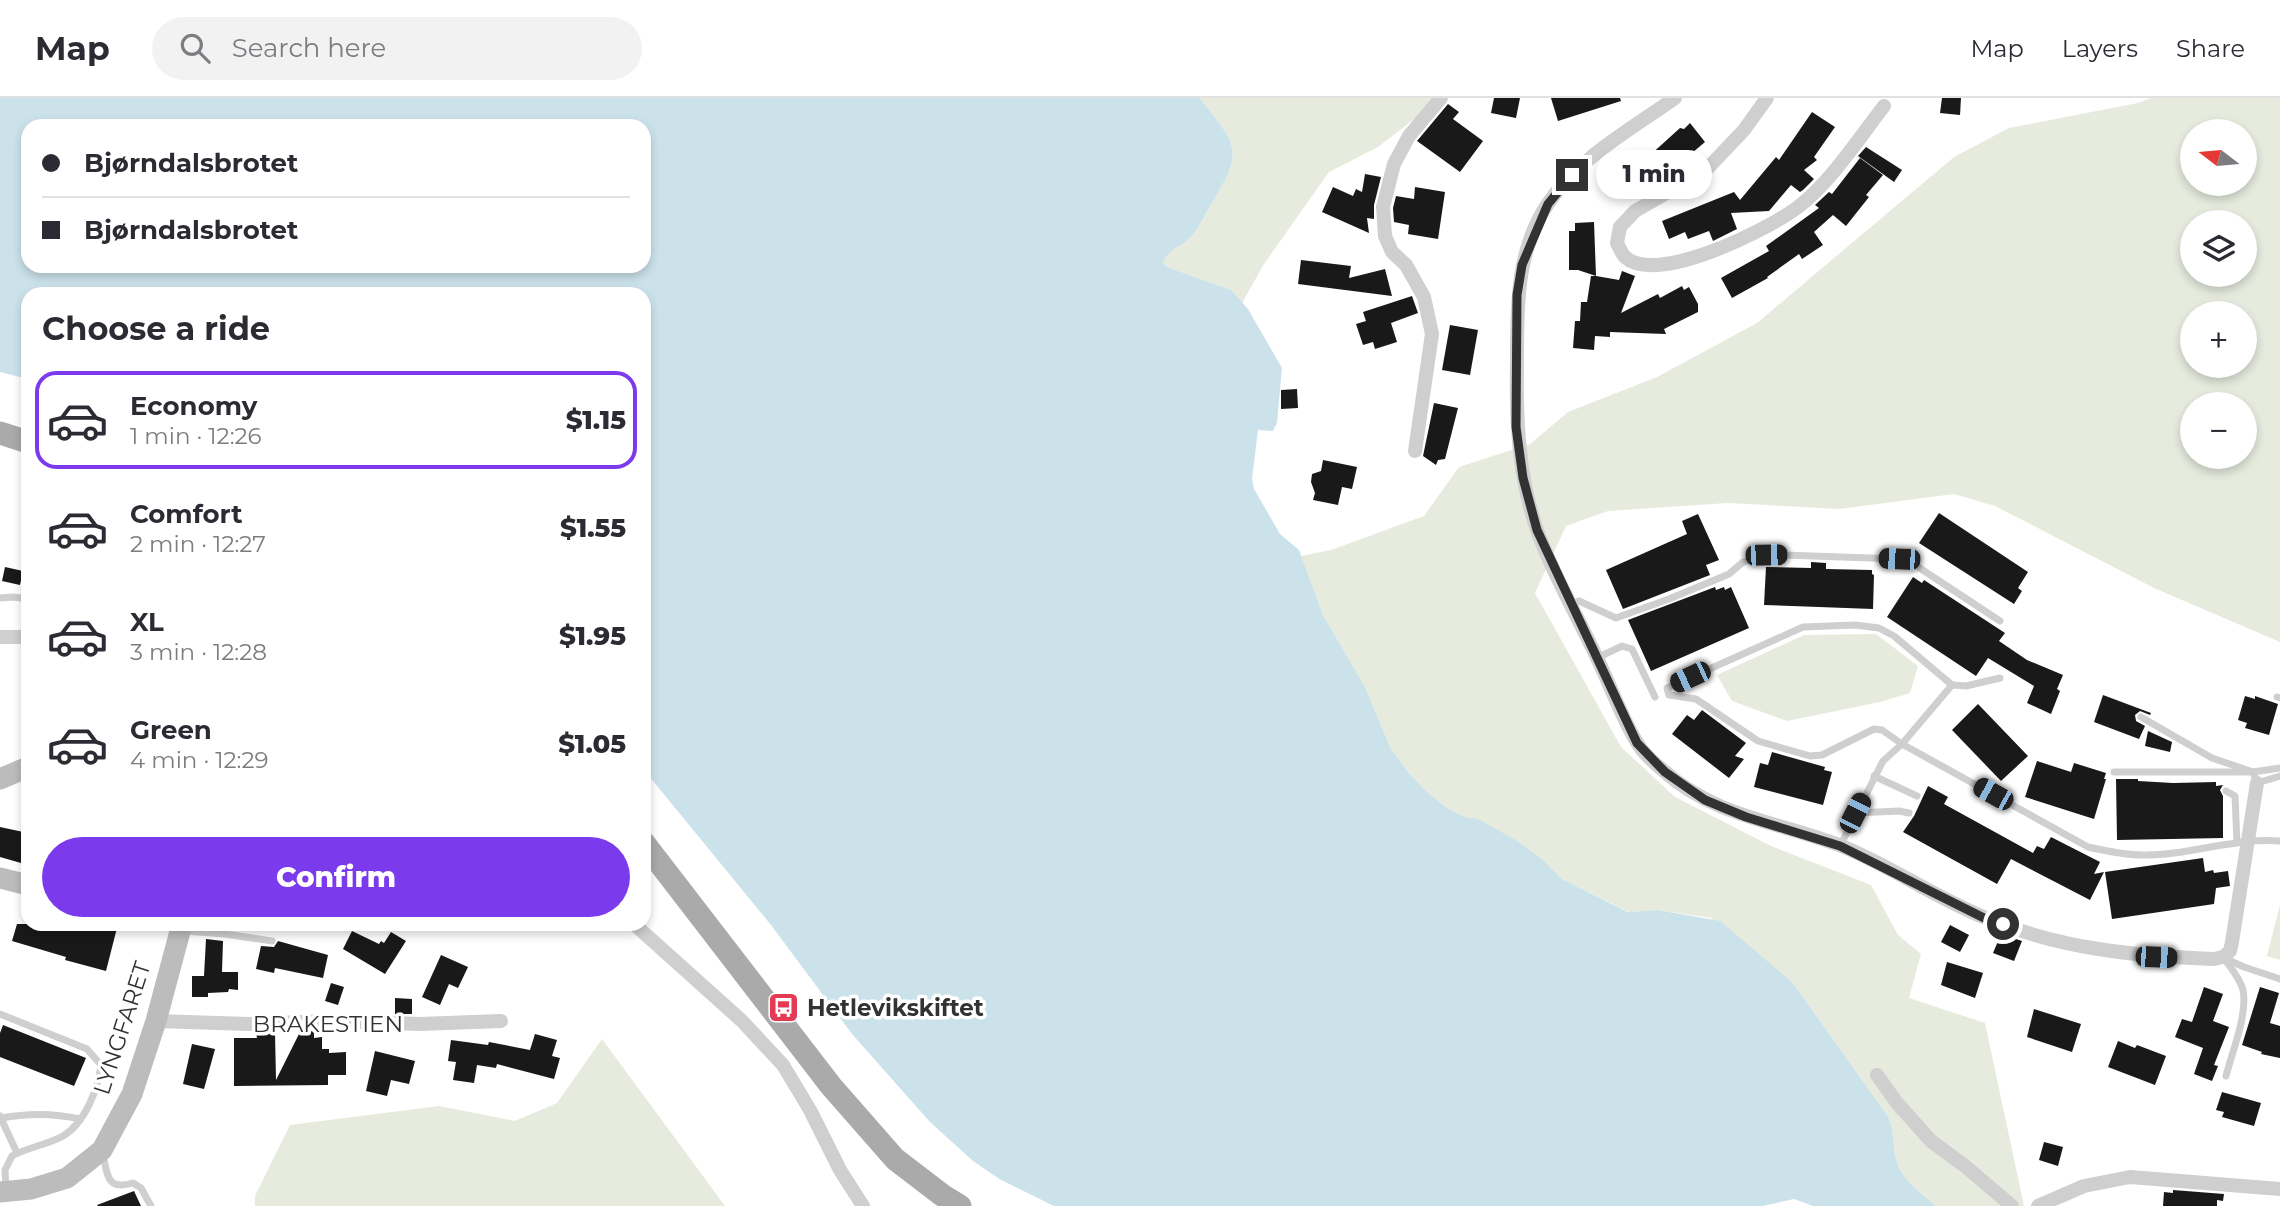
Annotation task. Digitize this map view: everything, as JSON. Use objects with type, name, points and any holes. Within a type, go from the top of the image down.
[{"type":"main road","points":[[0,433],[21,440]]},
{"type":"main road","points":[[651,852],[831,1086],[895,1158],[945,1202]]},
{"type":"street","points":[[1415,451],[1432,334],[1424,297],[1406,265],[1392,251],[1385,236],[1383,207],[1399,154],[1409,136],[1441,98]]},
{"type":"street","points":[[1675,98],[1655,104],[1572,175],[1548,204],[1522,265],[1519,285],[1516,427],[1523,478],[1537,530],[1637,743],[1665,772],[1705,800],[1746,817],[1840,846],[1984,918],[2040,937],[2090,949],[2156,957],[2214,959],[2223,957],[2230,951],[2242,843],[2255,810],[2255,778]]},
{"type":"street","points":[[1767,98],[1744,130],[1705,171],[1635,211],[1620,227],[1617,243],[1625,257],[1640,264],[1666,264],[1721,249],[1762,229],[1799,207],[1828,177],[1884,106]]},
{"type":"street","points":[[0,637],[21,637]]},
{"type":"street","points":[[0,779],[21,770]]},
{"type":"street","points":[[0,878],[21,883]]},
{"type":"street","name":"LYNGFARET","points":[[3,1191],[31,1189],[67,1178],[102,1150],[132,1094],[156,1021],[180,931]]},
{"type":"street","points":[[643,931],[743,1021],[783,1065],[863,1206]]},
{"type":"street","name":"BRAKESTIEN","points":[[156,1021],[249,1024],[501,1021]]},
{"type":"street","points":[[1877,1074],[1897,1103],[1931,1141],[2012,1206]]},
{"type":"street","points":[[2038,1206],[2084,1186],[2130,1177],[2280,1189]]},
{"type":"lane","points":[[1571,604],[1579,601],[1616,618],[1669,599],[1728,574],[1743,562],[1766,555],[1899,559],[1912,562],[2000,621]]},
{"type":"lane","points":[[0,598],[21,599]]},
{"type":"lane","points":[[2000,678],[1952,685],[1894,636],[1879,628],[1855,625],[1803,627],[1667,688],[1669,695],[1696,699],[1758,741],[1810,757],[1822,755],[1874,729],[1882,730],[1902,744],[2088,847],[2112,853],[2144,856],[2242,843],[2280,841]]},
{"type":"lane","points":[[1597,658],[1622,646],[1632,649],[1655,697]]},
{"type":"lane","points":[[1840,846],[1883,761],[1902,744],[1952,685]]},
{"type":"lane","points":[[2141,717],[2212,758],[2255,778],[2280,768]]},
{"type":"lane","points":[[2114,772],[2255,778],[2280,776]]},
{"type":"lane","points":[[1874,776],[1917,796]]},
{"type":"lane","points":[[2226,791],[2235,796],[2242,843]]},
{"type":"lane","points":[[1855,813],[1899,811],[1909,814]]},
{"type":"lane","name":"LYNGFARET","points":[[203,931],[272,941]]},
{"type":"lane","points":[[2223,957],[2280,979]]},
{"type":"lane","points":[[2223,957],[2243,990],[2243,1012],[2226,1076]]},
{"type":"lane","points":[[0,1014],[87,1049],[101,1065],[99,1084],[80,1119],[64,1135],[12,1156],[5,1170],[3,1191]]},
{"type":"lane","points":[[17,1153],[1,1117],[47,1114],[80,1119]]},
{"type":"lane","points":[[102,1150],[109,1180],[114,1184],[122,1186],[132,1183],[141,1188],[151,1206]]},
{"type":"shaded area","points":[[1200,98],[1432,98],[1422,113],[1378,147],[1329,172],[1264,264],[1242,303],[1231,290],[1167,267],[1163,263],[1168,254],[1190,238],[1196,230],[1223,183],[1233,157],[1228,137]]},
{"type":"shaded area","points":[[2151,98],[2280,98],[2280,642],[2154,588],[1995,506],[1954,494],[1839,509],[1728,503],[1608,511],[1566,526],[1535,593],[1621,747],[1675,797],[1771,846],[1871,885],[1898,935],[1921,954],[1909,998],[1985,1023],[2024,1206],[1936,1206],[1911,1184],[1902,1172],[1895,1156],[1889,1118],[1793,983],[1711,918],[1658,910],[1629,912],[1562,879],[1542,859],[1450,810],[1427,792],[1391,749],[1365,687],[1323,615],[1301,556],[1331,550],[1424,516],[1459,467],[1530,444],[1568,412],[1657,377],[1757,323],[1954,157],[2009,128],[2138,103]]},
{"type":"shaded area","points":[[1876,634],[1918,666],[1910,693],[1880,702],[1787,721],[1732,701],[1717,675],[1804,635]]},
{"type":"shaded area","points":[[2280,905],[2280,960],[2267,956]]},
{"type":"shaded area","points":[[602,1039],[725,1206],[255,1206],[255,1196],[290,1125],[439,1106],[515,1121],[557,1103]]},
{"type":"water","points":[[0,98],[1200,98],[1228,137],[1233,157],[1223,183],[1196,230],[1190,238],[1168,254],[1163,263],[1167,267],[1231,290],[1248,309],[1282,368],[1277,423],[1273,431],[1258,430],[1252,479],[1254,489],[1280,534],[1299,550],[1323,615],[1365,687],[1391,749],[1427,792],[1450,810],[1478,819],[1514,839],[1542,859],[1562,879],[1628,912],[1658,910],[1720,921],[1793,983],[1889,1118],[1895,1156],[1902,1172],[1911,1184],[1936,1206],[1813,1206],[1794,1199],[1763,1206],[1054,1206],[1001,1180],[973,1161],[930,1122],[852,1034],[771,925],[651,779],[651,287],[21,287],[21,377],[0,372]]},
{"type":"building","points":[[1494,98],[1520,98],[1516,118],[1491,113]]},
{"type":"building","points":[[1551,98],[1620,98],[1621,101],[1558,121]]},
{"type":"building","points":[[1942,98],[1961,98],[1960,115],[1940,113]]},
{"type":"building","points":[[1448,104],[1459,112],[1453,119],[1483,141],[1460,172],[1417,141]]},
{"type":"building","points":[[1812,112],[1835,127],[1814,157],[1817,160],[1804,170],[1814,179],[1803,190],[1800,192],[1791,185],[1769,211],[1731,213],[1737,229],[1713,241],[1709,231],[1688,239],[1685,232],[1669,239],[1662,221],[1734,192],[1740,200],[1776,157],[1779,160]]},
{"type":"building","points":[[1690,123],[1705,142],[1679,164],[1677,162],[1630,191],[1617,171],[1645,153],[1648,157],[1680,128],[1684,129]]},
{"type":"building","points":[[1866,147],[1902,170],[1894,182],[1858,156]]},
{"type":"building","points":[[1860,158],[1883,175],[1846,226],[1833,215],[1814,232],[1823,245],[1802,259],[1799,254],[1768,278],[1732,298],[1721,278],[1769,251],[1766,246],[1819,208],[1815,205],[1829,192],[1832,194]]},
{"type":"building","points":[[1365,174],[1381,177],[1374,205],[1374,219],[1367,218],[1369,233],[1322,212],[1333,187],[1353,196],[1356,189],[1362,192]]},
{"type":"building","points":[[1415,187],[1445,192],[1438,239],[1408,234],[1409,225],[1394,222],[1396,196],[1414,199]]},
{"type":"building","points":[[1594,222],[1596,276],[1569,270],[1569,231],[1575,231],[1575,223]]},
{"type":"building","points":[[1301,260],[1351,266],[1349,278],[1385,269],[1392,296],[1298,284]]},
{"type":"building","points":[[1622,271],[1635,276],[1621,313],[1658,294],[1660,298],[1682,286],[1684,290],[1689,287],[1698,304],[1698,312],[1664,329],[1666,334],[1610,332],[1610,337],[1595,336],[1594,350],[1573,348],[1575,321],[1580,321],[1581,302],[1587,302],[1591,276],[1619,280]]},
{"type":"building","points":[[1412,296],[1418,313],[1391,323],[1397,342],[1375,349],[1373,342],[1363,345],[1356,324],[1366,321],[1363,312]]},
{"type":"building","points":[[1450,325],[1478,330],[1470,375],[1442,370]]},
{"type":"building","points":[[1297,389],[1298,408],[1281,409],[1281,390]]},
{"type":"building","points":[[1434,403],[1458,408],[1445,459],[1438,460],[1436,465],[1423,456]]},
{"type":"building","points":[[1323,460],[1357,467],[1352,489],[1342,487],[1338,505],[1313,500],[1315,493],[1311,482],[1312,474],[1321,471]]},
{"type":"building","points":[[1939,513],[2028,572],[2018,588],[2022,591],[2014,604],[1919,543]]},
{"type":"building","points":[[1698,514],[1719,560],[1706,565],[1710,575],[1623,609],[1606,570],[1687,534],[1682,521]]},
{"type":"building","points":[[1811,562],[1826,563],[1826,569],[1872,570],[1873,609],[1764,605],[1766,567],[1811,568]]},
{"type":"building","points":[[5,567],[21,571],[20,585],[2,581]]},
{"type":"building","points":[[1913,577],[1922,583],[1924,580],[2005,633],[1999,641],[2027,660],[2063,675],[2051,714],[2027,703],[2034,686],[1988,658],[1976,676],[1887,617]]},
{"type":"building","points":[[1715,587],[1716,590],[1724,587],[1725,590],[1731,587],[1749,628],[1651,671],[1628,620]]},
{"type":"building","points":[[2103,695],[2151,713],[2150,715],[2140,711],[2135,715],[2136,721],[2145,726],[2139,739],[2094,722]]},
{"type":"building","points":[[2245,696],[2255,699],[2255,696],[2278,704],[2269,735],[2245,728],[2247,723],[2238,720]]},
{"type":"building","points":[[1978,704],[2028,756],[2001,781],[1952,730]]},
{"type":"building","points":[[1702,710],[1746,743],[1735,756],[1744,759],[1729,778],[1672,734],[1687,715],[1694,720]]},
{"type":"building","points":[[2148,731],[2172,742],[2170,752],[2145,746]]},
{"type":"building","points":[[1772,752],[1825,767],[1824,770],[1832,772],[1823,805],[1754,787],[1760,763],[1768,765]]},
{"type":"building","points":[[2037,761],[2071,772],[2074,763],[2106,773],[2094,819],[2025,797]]},
{"type":"building","points":[[2116,779],[2173,783],[2216,782],[2216,786],[2223,785],[2220,790],[2223,796],[2223,838],[2117,840]]},
{"type":"building","points":[[1928,786],[1948,797],[1944,804],[2033,853],[2037,846],[2044,849],[2051,837],[2100,862],[2094,874],[2104,872],[2090,900],[2011,859],[1997,884],[1903,832]]},
{"type":"building","points":[[0,827],[21,832],[21,863],[0,857]]},
{"type":"building","points":[[2203,858],[2205,872],[2228,871],[2230,886],[2216,888],[2214,904],[2112,919],[2105,872]]},
{"type":"building","points":[[17,924],[21,924],[21,931],[116,931],[106,971],[12,941]]},
{"type":"building","points":[[1950,925],[1969,935],[1960,952],[1941,942]]},
{"type":"building","points":[[352,931],[379,944],[381,941],[384,943],[391,932],[406,941],[385,974],[343,949]]},
{"type":"building","points":[[2001,934],[2022,941],[2014,961],[1993,953]]},
{"type":"building","points":[[206,939],[223,941],[222,972],[238,972],[238,990],[208,993],[208,997],[192,997],[192,976],[204,976]]},
{"type":"building","points":[[278,941],[328,955],[323,978],[275,968],[274,973],[256,969],[261,946],[274,947]]},
{"type":"building","points":[[441,955],[468,967],[458,988],[449,984],[440,1005],[422,997]]},
{"type":"building","points":[[1947,962],[1983,973],[1975,998],[1941,985]]},
{"type":"building","points":[[331,983],[344,987],[338,1005],[325,1001]]},
{"type":"building","points":[[2204,987],[2223,994],[2213,1021],[2229,1027],[2214,1065],[2218,1066],[2212,1081],[2194,1074],[2203,1048],[2175,1037],[2182,1019],[2192,1022]]},
{"type":"building","points":[[2260,987],[2279,993],[2270,1023],[2280,1026],[2280,1058],[2261,1054],[2262,1052],[2242,1045]]},
{"type":"building","points":[[395,998],[412,999],[412,1014],[395,1014]]},
{"type":"building","points":[[2034,1009],[2081,1024],[2072,1052],[2027,1037]]},
{"type":"building","points":[[3,1025],[86,1058],[74,1086],[0,1057],[0,1033]]},
{"type":"building","points":[[314,1031],[314,1038],[322,1037],[322,1049],[329,1049],[329,1053],[346,1052],[346,1075],[328,1075],[328,1085],[234,1086],[234,1038],[257,1038],[256,1033],[275,1033],[276,1080],[300,1032]]},
{"type":"building","points":[[535,1034],[557,1040],[552,1056],[560,1058],[554,1079],[497,1064],[496,1068],[477,1065],[474,1083],[453,1080],[456,1062],[448,1061],[451,1040],[488,1045],[489,1042],[530,1050]]},
{"type":"building","points":[[2118,1041],[2166,1056],[2155,1085],[2108,1067]]},
{"type":"building","points":[[192,1044],[215,1049],[204,1089],[183,1084]]},
{"type":"building","points":[[375,1051],[415,1061],[409,1084],[391,1080],[387,1096],[366,1091]]},
{"type":"building","points":[[2222,1092],[2261,1103],[2254,1126],[2222,1117],[2224,1112],[2216,1110]]},
{"type":"building","points":[[2044,1142],[2063,1147],[2058,1166],[2039,1160]]},
{"type":"building","points":[[2173,1190],[2224,1194],[2223,1201],[2217,1200],[2217,1206],[2163,1206],[2164,1192],[2173,1193]]},
{"type":"building","points":[[134,1191],[141,1206],[97,1205]]},
{"type":"place","name":"Hetlevikskiftet","points":[[784,1008]]},
{"type":"route","points":[[1572,175],[1548,204],[1522,265],[1517,295],[1516,427],[1523,478],[1537,530],[1637,743],[1665,772],[1705,800],[1746,817],[1840,846],[1984,918],[2003,924]]}]
